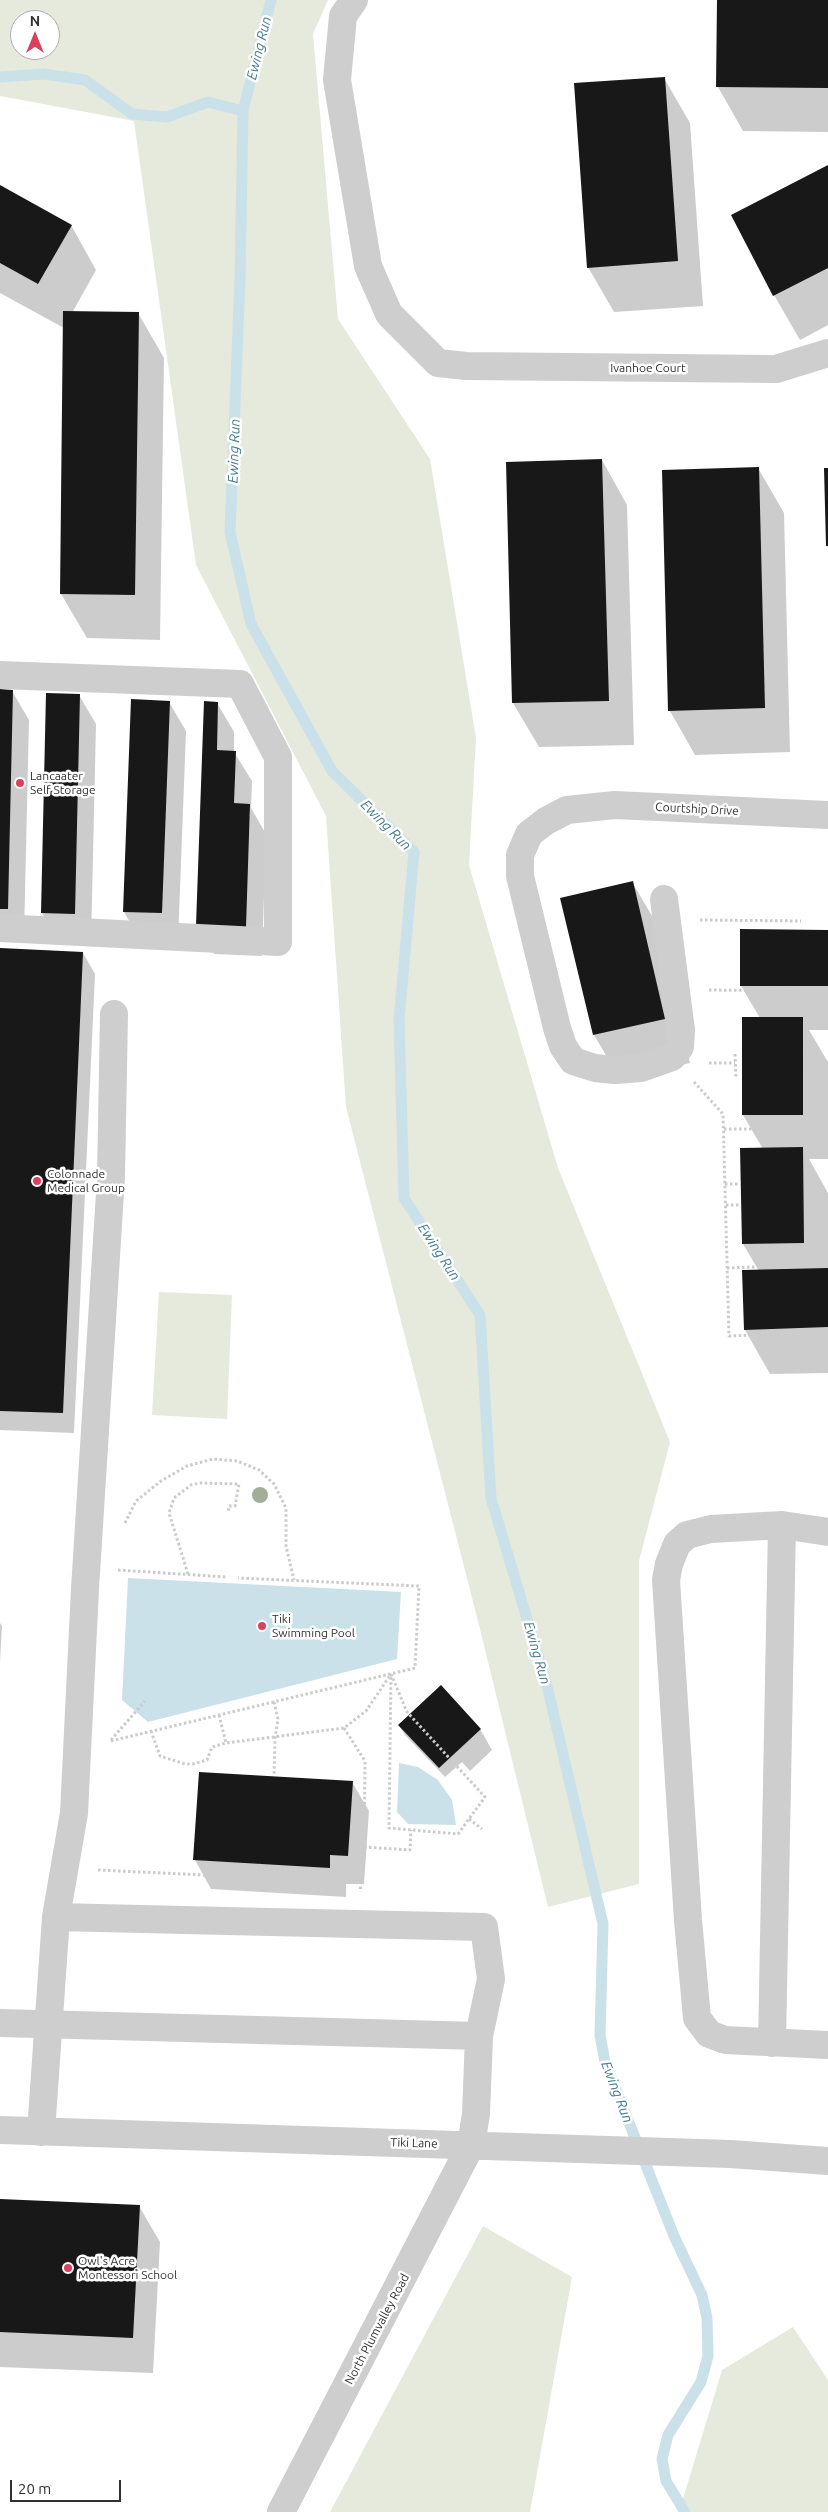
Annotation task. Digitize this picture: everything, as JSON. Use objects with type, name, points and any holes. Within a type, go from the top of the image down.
[{"type":"street","name":"Ivanhoe Court","points":[[354,0],[343,16],[337,80],[368,266],[389,314],[438,363],[466,366],[776,369],[828,353]]},
{"type":"street","points":[[0,675],[240,684],[278,757],[278,942],[0,928]]},
{"type":"street","name":"Courtship Drive","points":[[672,1057],[641,1068],[615,1070],[595,1068],[573,1061],[563,1046],[520,876],[520,855],[529,834],[546,821],[567,810],[615,805],[828,816]]},
{"type":"street","points":[[666,909],[681,1030],[680,1047],[672,1057]]},
{"type":"street","points":[[41,2132],[56,1917],[74,1813],[85,1589],[111,1177],[114,1014]]},
{"type":"street","points":[[828,1532],[782,1526],[711,1529],[687,1535],[677,1544],[669,1564],[666,1580],[688,1920],[697,2018],[709,2034],[725,2040],[828,2045]]},
{"type":"street","points":[[772,2043],[782,1526]]},
{"type":"street","points":[[56,1917],[357,1925]]},
{"type":"street","name":"North Plumvalley Road","points":[[281,2512],[471,2144],[476,2114],[479,2036],[491,1979],[484,1927],[357,1925]]},
{"type":"street","points":[[0,2023],[479,2036]]},
{"type":"street","name":"Tiki Lane","points":[[0,2130],[471,2144],[730,2154],[828,2161]]},
{"type":"path","points":[[666,909],[801,921]]},
{"type":"path","points":[[676,990],[799,991],[805,1015],[806,1076]]},
{"type":"path","points":[[736,1054],[736,1079]]},
{"type":"path","points":[[672,1057],[723,1114],[729,1336],[807,1333]]},
{"type":"path","points":[[724,1129],[828,1129]]},
{"type":"path","points":[[725,1184],[741,1184]]},
{"type":"path","points":[[726,1205],[741,1205]]},
{"type":"path","points":[[727,1268],[804,1265]]},
{"type":"path","points":[[123,1531],[126,1518],[136,1501],[161,1481],[187,1466],[213,1459],[237,1461],[259,1470],[274,1484],[286,1508],[286,1546],[294,1580]]},
{"type":"path","points":[[188,1574],[169,1513],[174,1498],[191,1485],[200,1483],[240,1484],[235,1506],[228,1506],[228,1513]]},
{"type":"path","points":[[121,1562],[122,1570]]},
{"type":"path","points":[[116,1570],[226,1577]]},
{"type":"path","points":[[111,1741],[415,1668],[419,1586],[238,1578]]},
{"type":"path","points":[[151,1731],[160,1756],[185,1764],[207,1760],[212,1747],[226,1743],[344,1728],[371,1705],[391,1674]]},
{"type":"path","points":[[391,1674],[407,1712],[485,1797],[458,1834],[389,1828],[391,1674]]},
{"type":"path","points":[[111,1741],[145,1701]]},
{"type":"path","points":[[274,1702],[278,1720],[275,1738],[274,1776]]},
{"type":"path","points":[[220,1714],[226,1743]]},
{"type":"path","points":[[344,1728],[365,1761],[364,1847],[357,1925]]},
{"type":"path","points":[[111,1732],[111,1741]]},
{"type":"path","points":[[469,1819],[482,1828]]},
{"type":"path","points":[[364,1847],[410,1850],[411,1830]]},
{"type":"path","points":[[94,1870],[204,1875],[230,1867],[329,1874]]},
{"type":"shaded area","points":[[0,0],[328,0],[313,34],[338,319],[430,459],[476,738],[469,865],[558,1168],[670,1442],[639,1561],[639,1884],[548,1907],[479,1625],[346,1107],[326,816],[196,565],[134,121],[0,96]]},
{"type":"shaded area","points":[[159,1292],[232,1295],[227,1419],[152,1415]]},
{"type":"shaded area","points":[[483,2226],[572,2277],[530,2512],[330,2512]]},
{"type":"shaded area","points":[[793,2327],[828,2380],[828,2512],[679,2512],[722,2370]]},
{"type":"water","name":"Tiki Swimming Pool","points":[[128,1578],[401,1592],[397,1659],[148,1722],[122,1700]]},
{"type":"water","points":[[399,1763],[418,1767],[438,1780],[452,1800],[456,1825],[408,1824],[397,1812]]},
{"type":"building","points":[[717,0],[828,0],[828,88],[716,87]]},
{"type":"building","points":[[665,77],[678,261],[587,268],[574,83]]},
{"type":"building","points":[[828,165],[828,268],[773,296],[731,215]]},
{"type":"building","points":[[0,185],[72,225],[38,284],[0,263]]},
{"type":"building","points":[[63,311],[139,312],[135,595],[60,594]]},
{"type":"building","points":[[602,459],[609,701],[512,703],[506,462]]},
{"type":"building","points":[[759,467],[765,708],[668,711],[662,470]]},
{"type":"building","points":[[824,468],[828,468],[828,546],[826,546]]},
{"type":"building","points":[[0,689],[13,690],[8,909],[0,909]]},
{"type":"building","points":[[46,693],[80,694],[75,914],[41,913]]},
{"type":"building","points":[[131,699],[170,701],[162,913],[123,912]]},
{"type":"building","points":[[204,701],[218,702],[217,750],[236,751],[234,803],[250,804],[246,927],[196,925]]},
{"type":"building","points":[[633,881],[665,1019],[593,1035],[560,898]]},
{"type":"building","points":[[740,929],[828,930],[828,986],[740,986]]},
{"type":"building","name":"Colonnade Medical Group","points":[[0,948],[83,952],[63,1413],[0,1411]]},
{"type":"building","points":[[742,1017],[803,1017],[803,1115],[742,1115]]},
{"type":"building","points":[[803,1147],[804,1243],[742,1244],[740,1148]]},
{"type":"building","points":[[828,1268],[828,1327],[744,1330],[742,1270]]},
{"type":"building","points":[[441,1685],[481,1729],[439,1768],[398,1725]]},
{"type":"building","points":[[199,1772],[353,1781],[348,1856],[330,1855],[330,1868],[193,1860]]},
{"type":"building","name":"Owl's Acre Montessori School","points":[[0,2199],[140,2205],[133,2338],[0,2332]]},
{"type":"waterway","name":"Ewing Run","points":[[271,0],[243,111],[240,278],[230,532],[251,624],[332,771],[414,852],[399,1020],[404,1198],[480,1315],[491,1498],[547,1686],[603,1924],[600,2035],[605,2062],[674,2236],[702,2295],[707,2318],[708,2356],[701,2382],[668,2435],[662,2459],[666,2481],[685,2512]]},
{"type":"waterway","points":[[0,77],[44,74],[85,80],[132,114],[167,117],[208,102],[243,111]]},
{"type":"place","name":"Lancaater Self Storage","points":[[20,783]]},
{"type":"place","name":"Colonnade Medical Group","points":[[37,1181]]},
{"type":"place","name":"Tiki Swimming Pool","points":[[262,1626]]},
{"type":"place","name":"Owl's Acre Montessori School","points":[[68,2268]]}]
